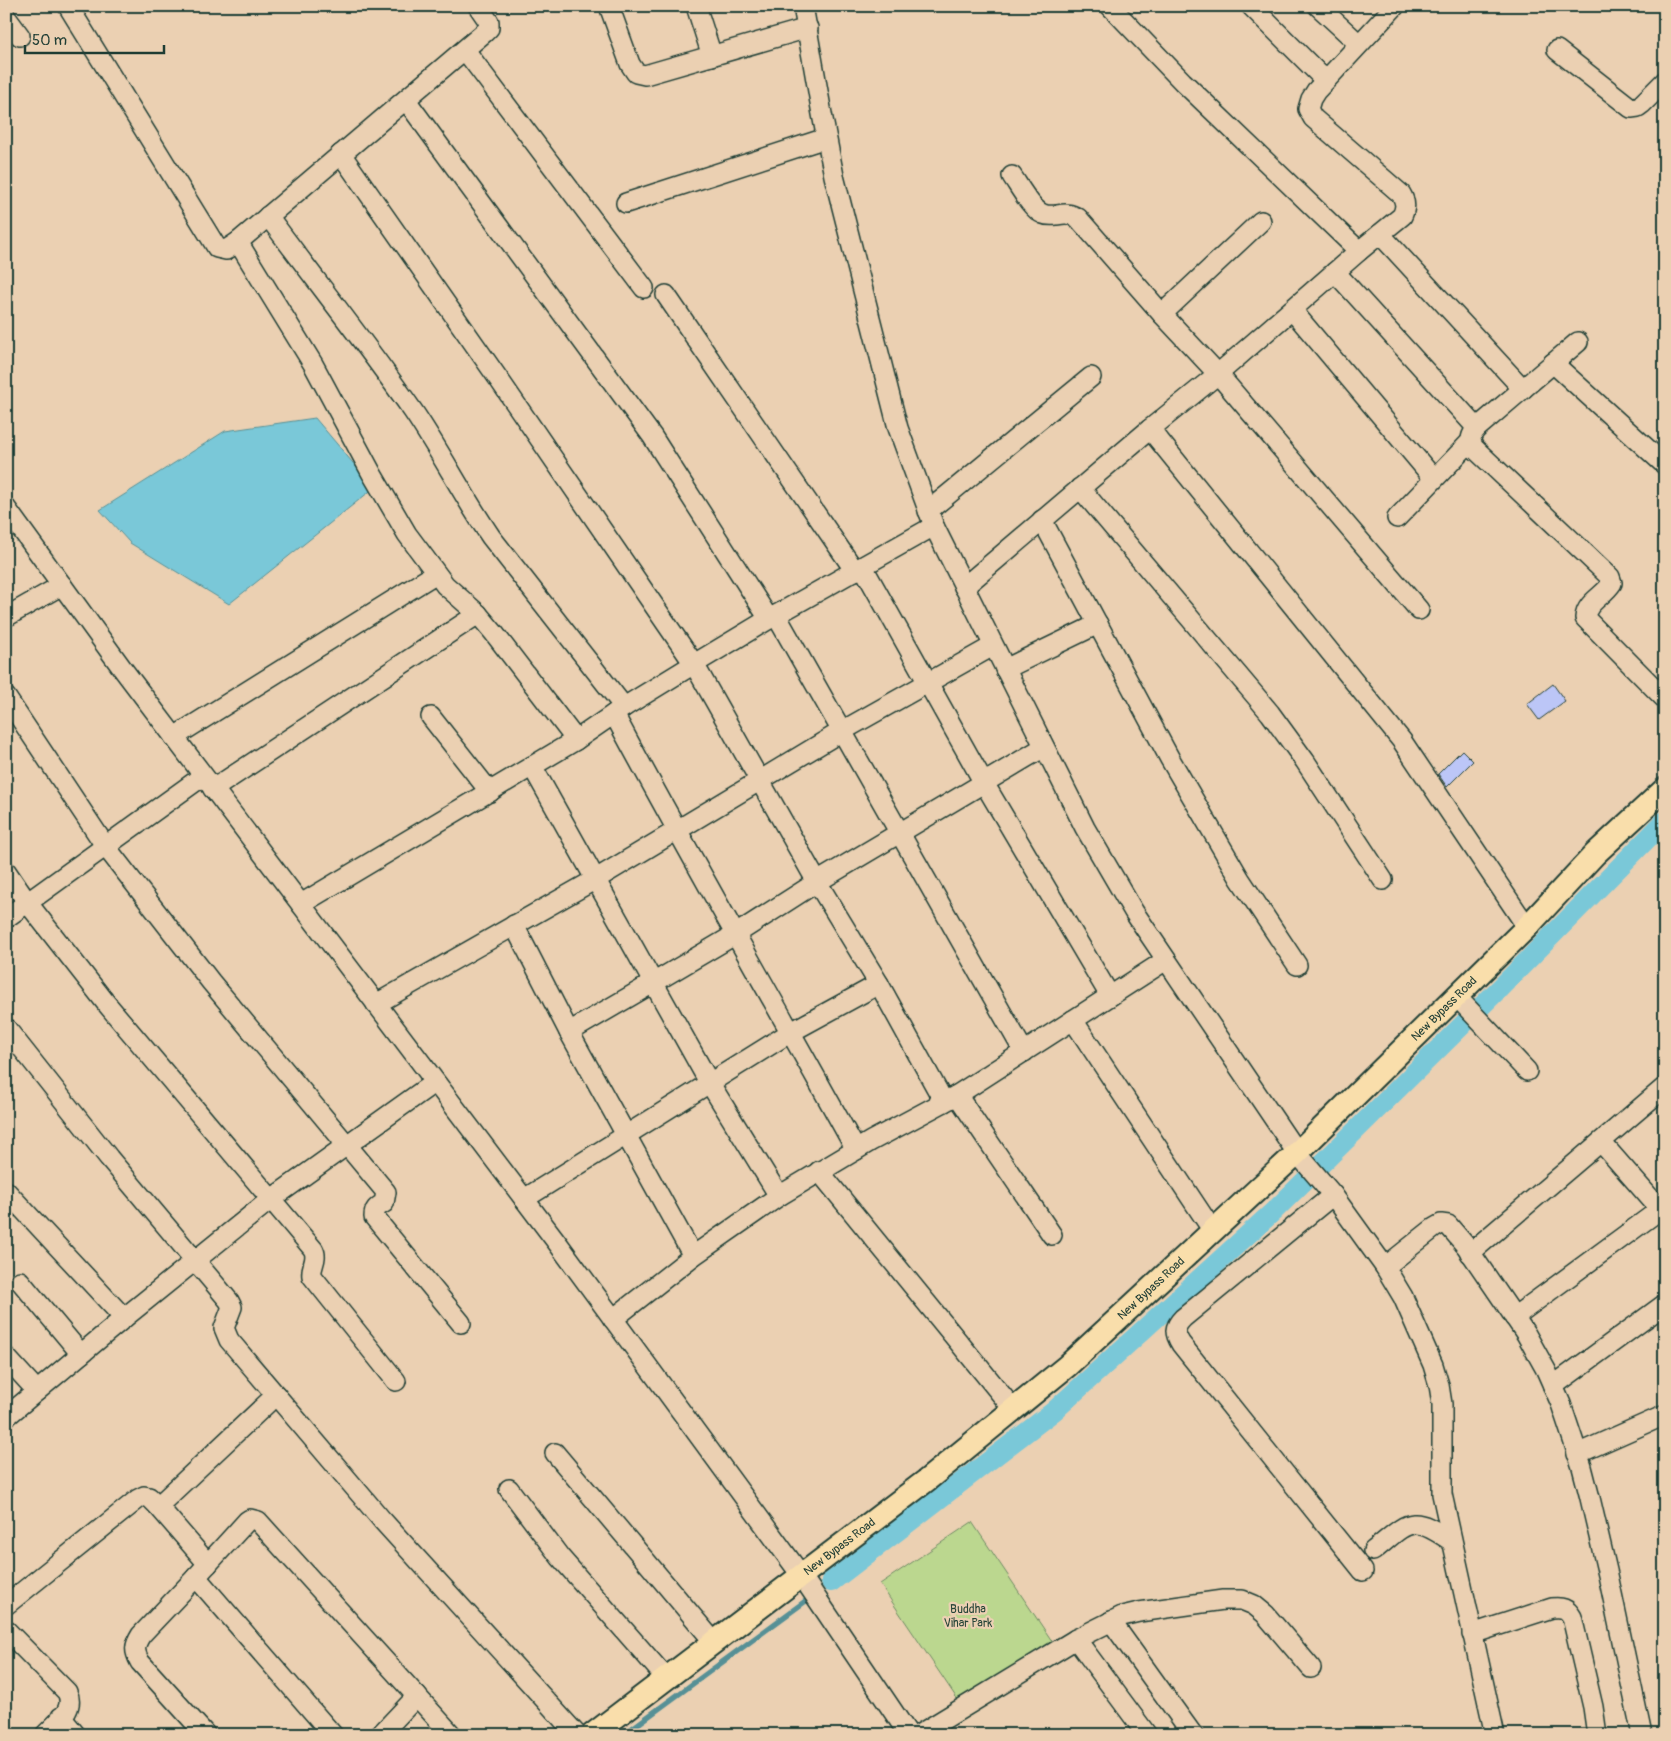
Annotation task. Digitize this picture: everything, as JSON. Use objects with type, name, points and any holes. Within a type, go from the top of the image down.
[{"type":"main road","name":"New Bypass Road","points":[[592,1735],[927,1480],[1067,1366],[1213,1231],[1308,1166],[1466,1006],[1527,927],[1595,854],[1665,789]]},
{"type":"street","points":[[68,6],[217,248],[226,250],[238,242],[489,28],[489,22],[478,6]]},
{"type":"street","points":[[608,6],[630,64],[636,73],[645,74],[808,28]]},
{"type":"street","points":[[696,6],[712,56]]},
{"type":"street","points":[[804,6],[834,176],[898,428],[931,519],[1085,828],[1134,912],[1308,1166],[1333,1196],[1385,1267],[1403,1297],[1433,1365],[1442,1404],[1442,1494],[1495,1735]]},
{"type":"street","points":[[1110,6],[1183,82],[1359,251]]},
{"type":"street","points":[[1251,6],[1325,80]]},
{"type":"street","points":[[1318,6],[1359,44]]},
{"type":"street","points":[[964,587],[1150,429],[1218,374],[1402,216],[1405,210],[1405,201],[1401,194],[1313,118],[1308,109],[1311,99],[1325,80],[1395,6]]},
{"type":"street","points":[[6,17],[20,36]]},
{"type":"street","points":[[465,50],[644,288]]},
{"type":"street","points":[[1557,50],[1631,108],[1638,108],[1665,81]]},
{"type":"street","points":[[406,100],[652,436],[773,617],[842,731],[1024,1052]]},
{"type":"street","points":[[626,203],[826,138]]},
{"type":"street","points":[[341,154],[500,380],[694,664],[817,882],[950,1098],[1052,1235]]},
{"type":"street","points":[[1012,176],[1036,210],[1042,214],[1065,213],[1072,214],[1078,218],[1162,314],[1218,374],[1419,610]]},
{"type":"street","points":[[268,216],[414,412],[491,537],[619,711],[676,830],[856,1150]]},
{"type":"street","points":[[1162,314],[1261,221]]},
{"type":"street","points":[[1380,234],[1522,389]]},
{"type":"street","points":[[238,242],[313,364],[386,500],[407,534],[435,574],[478,614],[494,633],[576,740]]},
{"type":"street","points":[[1335,272],[1474,435],[1474,448],[1610,577],[1612,583],[1585,610],[1585,618],[1665,699]]},
{"type":"street","points":[[666,294],[859,569],[928,683],[984,783],[1110,996]]},
{"type":"street","points":[[1292,310],[1434,479]]},
{"type":"street","points":[[1397,518],[1474,435],[1522,389],[1578,342]]},
{"type":"street","points":[[1553,363],[1665,465]]},
{"type":"street","points":[[301,904],[576,740],[694,664],[859,569],[931,519],[1091,377]]},
{"type":"street","points":[[1150,429],[1402,741],[1527,927]]},
{"type":"street","points":[[1080,488],[1270,713],[1305,762],[1383,880]]},
{"type":"street","points":[[6,508],[174,737],[613,1319],[801,1575],[909,1735]]},
{"type":"street","points":[[1042,520],[1170,760],[1240,879],[1297,965]]},
{"type":"street","points":[[174,737],[435,574]]},
{"type":"street","points":[[6,617],[62,585]]},
{"type":"street","points":[[6,918],[106,847],[478,614]]},
{"type":"street","points":[[1005,669],[1098,624]]},
{"type":"street","points":[[376,1004],[596,879],[842,731],[993,646]]},
{"type":"street","points":[[6,698],[106,847],[211,982],[386,1192],[384,1202],[374,1211],[374,1217],[461,1323]]},
{"type":"street","points":[[431,717],[490,792]]},
{"type":"street","points":[[569,1032],[736,934],[817,882],[1044,747]]},
{"type":"street","points":[[532,766],[709,1082],[779,1196]]},
{"type":"street","points":[[6,871],[27,902],[106,1003],[316,1254],[316,1260],[311,1270],[312,1276],[396,1381]]},
{"type":"street","points":[[514,925],[569,1032],[693,1256]]},
{"type":"street","points":[[613,1319],[693,1256],[779,1196],[819,1171],[950,1098],[1166,960]]},
{"type":"street","points":[[524,1199],[791,1032],[879,984]]},
{"type":"street","points":[[1466,1006],[1527,1071]]},
{"type":"street","points":[[1073,1020],[1213,1231]]},
{"type":"street","points":[[6,1028],[109,1158],[229,1301],[232,1307],[224,1328],[226,1335],[382,1520],[577,1735]]},
{"type":"street","points":[[6,1417],[124,1318],[270,1200],[435,1082]]},
{"type":"street","points":[[1470,1253],[1665,1087]]},
{"type":"street","points":[[1514,1318],[1663,1210],[1601,1142]]},
{"type":"street","points":[[819,1171],[1014,1410]]},
{"type":"street","points":[[6,1192],[124,1318]]},
{"type":"street","points":[[1333,1196],[1183,1318],[1177,1324],[1175,1331],[1181,1344],[1363,1571]]},
{"type":"street","points":[[1385,1267],[1441,1224],[1448,1225],[1470,1253],[1536,1352],[1554,1386],[1578,1454],[1608,1575],[1642,1735]]},
{"type":"street","points":[[20,1281],[81,1354]]},
{"type":"street","points":[[1554,1386],[1665,1304]]},
{"type":"street","points":[[6,1357],[37,1391]]},
{"type":"street","points":[[158,1506],[276,1395]]},
{"type":"street","points":[[1578,1454],[1665,1415]]},
{"type":"street","points":[[555,1453],[714,1642]]},
{"type":"street","points":[[509,1488],[560,1557],[666,1678]]},
{"type":"street","points":[[6,1605],[138,1499],[144,1496],[149,1497],[158,1506],[202,1570],[333,1735]]},
{"type":"street","points":[[206,1735],[140,1662],[134,1652],[135,1643],[250,1519],[258,1521],[452,1735]]},
{"type":"street","points":[[1373,1551],[1405,1526],[1413,1524],[1422,1524],[1430,1527],[1452,1541]]},
{"type":"street","points":[[918,1735],[1076,1639],[1122,1616],[1157,1609],[1223,1600],[1242,1600],[1254,1605],[1264,1614],[1311,1668]]},
{"type":"street","points":[[1472,1634],[1552,1608],[1568,1610],[1572,1617],[1597,1735]]},
{"type":"street","points":[[1111,1621],[1194,1735]]},
{"type":"street","points":[[6,1630],[70,1697],[70,1705],[67,1712],[45,1735]]},
{"type":"street","points":[[1076,1639],[1147,1735]]},
{"type":"street","points":[[380,1735],[417,1696]]},
{"type":"street","points":[[61,1718],[76,1735]]},
{"type":"green space","name":"Buddha Vihar Park","points":[[972,1522],[1056,1647],[964,1709],[880,1584]]},
{"type":"water","points":[[315,418],[374,488],[229,604],[130,543],[100,510],[225,431]]},
{"type":"building","points":[[1553,684],[1565,701],[1539,720],[1527,704]]},
{"type":"building","points":[[1462,750],[1473,761],[1447,787],[1438,774]]},
{"type":"waterway","points":[[831,1582],[1054,1411],[1275,1210],[1500,988],[1665,821]]},
{"type":"waterway","points":[[623,1735],[807,1600]]}]
